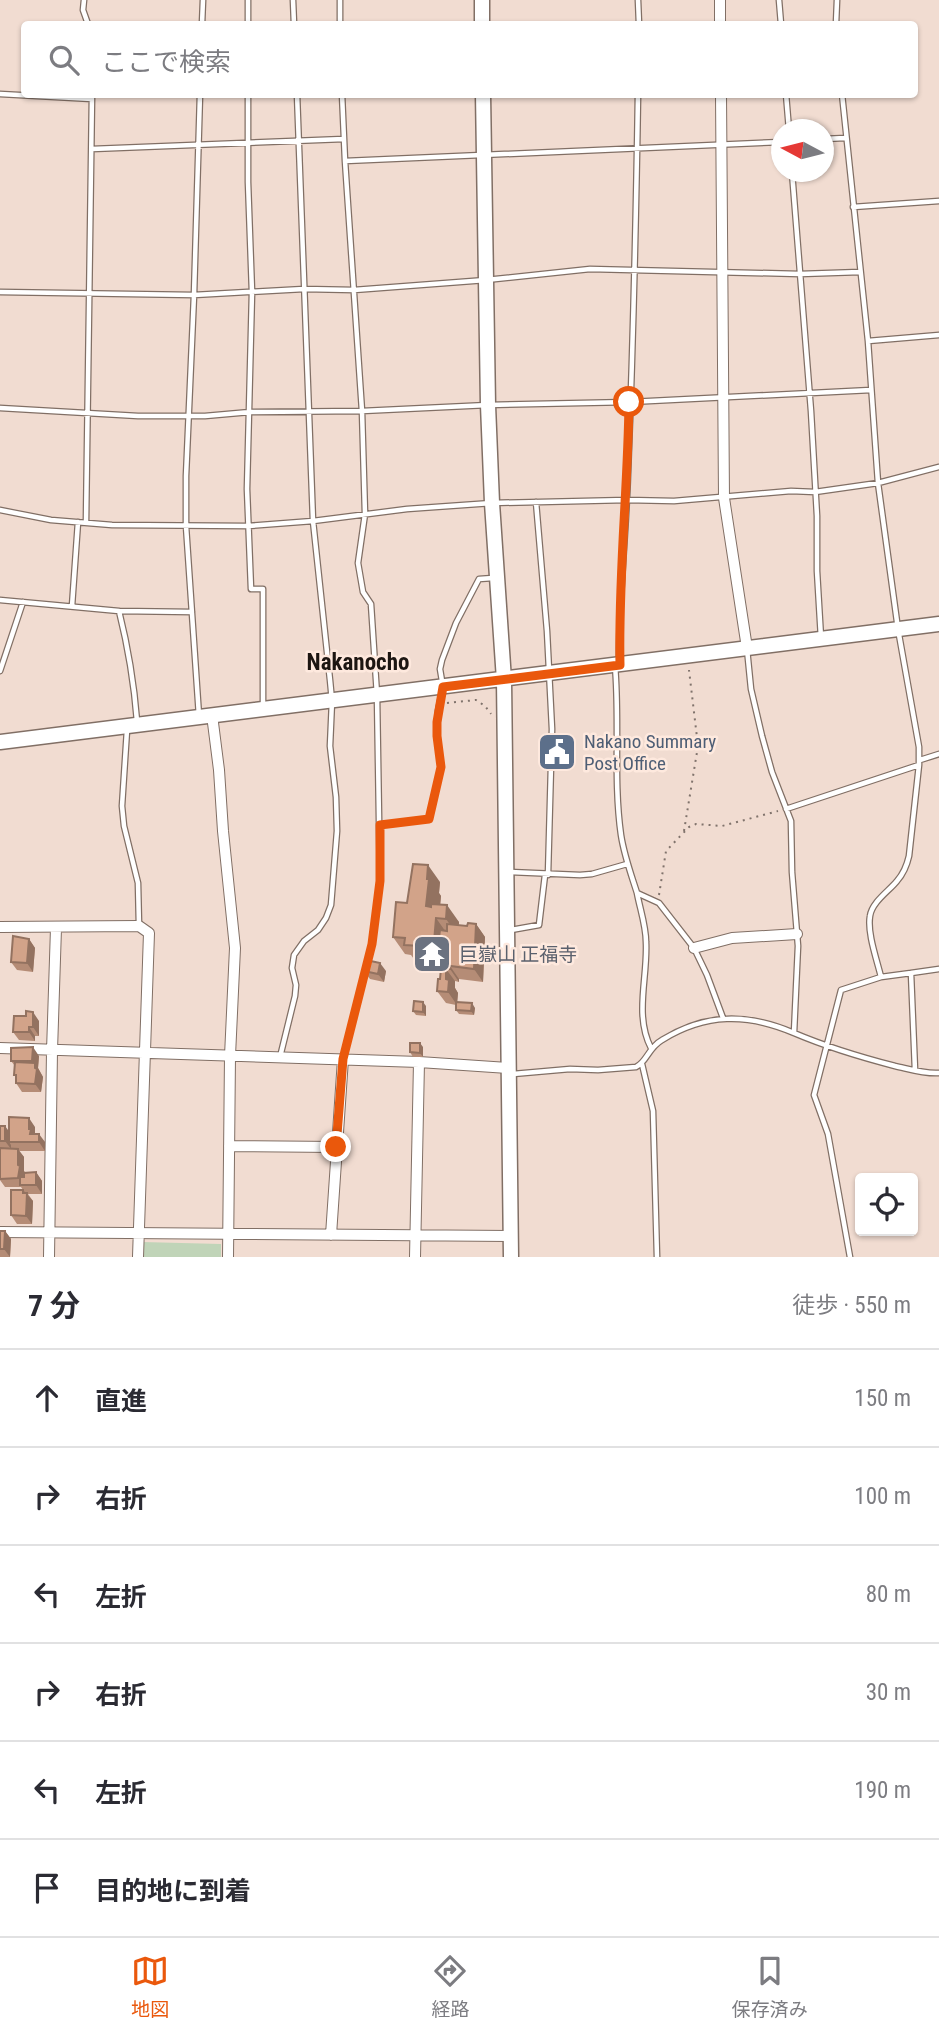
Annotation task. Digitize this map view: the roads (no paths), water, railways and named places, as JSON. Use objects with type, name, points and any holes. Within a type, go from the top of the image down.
[{"type":"street","points":[[482,0],[482,21]]},
{"type":"street","points":[[720,0],[720,21]]},
{"type":"street","points":[[483,98],[488,405],[504,680],[511,1257]]},
{"type":"street","points":[[721,98],[724,498],[747,648]]},
{"type":"street","points":[[0,742],[939,624]]},
{"type":"street","points":[[206,716],[219,770],[235,948],[230,1056],[228,1257]]},
{"type":"street","points":[[0,927],[139,926],[149,933],[138,1257]]},
{"type":"street","points":[[49,1257],[56,928]]},
{"type":"street","points":[[694,948],[732,937],[797,934]]},
{"type":"street","points":[[0,1048],[419,1062],[508,1070]]},
{"type":"street","points":[[331,1235],[343,1059]]},
{"type":"street","points":[[415,1257],[419,1062]]},
{"type":"street","points":[[229,1146],[336,1147]]},
{"type":"street","points":[[0,1232],[510,1236]]},
{"type":"lane","points":[[83,0],[87,21]]},
{"type":"lane","points":[[202,21],[203,0]]},
{"type":"lane","points":[[248,0],[248,21]]},
{"type":"lane","points":[[293,0],[294,21]]},
{"type":"lane","points":[[340,0],[340,21]]},
{"type":"lane","points":[[638,0],[639,21]]},
{"type":"lane","points":[[779,0],[781,21]]},
{"type":"lane","points":[[836,21],[837,0]]},
{"type":"lane","points":[[0,94],[21,95]]},
{"type":"lane","points":[[86,523],[92,98]]},
{"type":"lane","points":[[200,98],[186,526],[192,612],[206,716]]},
{"type":"lane","points":[[248,98],[252,292],[247,449],[248,526],[251,589],[263,589],[262,709]]},
{"type":"lane","points":[[280,1058],[295,996],[296,985],[292,968],[294,955],[304,941],[318,930],[331,905],[337,831],[330,747],[332,701],[313,521],[298,98]]},
{"type":"lane","points":[[342,98],[362,411],[365,514],[358,563],[363,592],[371,604],[377,695],[380,825],[380,881],[372,944],[343,1059]]},
{"type":"lane","points":[[638,98],[627,500],[617,665],[618,802],[627,864],[637,893],[647,942],[642,990],[643,1014],[651,1048]]},
{"type":"lane","points":[[786,98],[788,119]]},
{"type":"lane","points":[[842,98],[867,341],[878,482],[920,762],[906,868],[873,907],[870,916],[870,930],[881,977]]},
{"type":"lane","points":[[834,139],[845,138]]},
{"type":"lane","points":[[92,149],[344,139]]},
{"type":"lane","points":[[345,161],[771,142]]},
{"type":"lane","points":[[793,182],[817,516],[821,638]]},
{"type":"lane","points":[[853,207],[939,201]]},
{"type":"lane","points":[[0,292],[194,295],[304,289],[354,290],[590,269],[800,274],[860,272]]},
{"type":"lane","points":[[867,341],[939,335]]},
{"type":"lane","points":[[0,408],[189,417],[250,411],[362,411],[629,402],[871,390]]},
{"type":"lane","points":[[0,510],[86,523],[248,526],[492,503],[674,501],[791,491],[815,492],[878,482],[939,467]]},
{"type":"lane","points":[[507,931],[539,925],[546,874],[552,729],[536,502]]},
{"type":"lane","points":[[72,606],[78,522]]},
{"type":"lane","points":[[380,825],[429,819],[441,767],[437,722],[443,687],[440,669],[442,660],[456,623],[479,579],[497,578]]},
{"type":"lane","points":[[0,600],[119,611],[192,612]]},
{"type":"lane","points":[[0,671],[23,602]]},
{"type":"lane","points":[[119,611],[132,672],[132,725],[122,806],[124,826],[138,883],[139,926]]},
{"type":"lane","points":[[747,648],[751,689],[762,736],[772,772],[791,821],[798,946],[794,1033]]},
{"type":"lane","points":[[786,808],[939,754]]},
{"type":"lane","points":[[506,872],[592,874],[627,864]]},
{"type":"lane","points":[[637,893],[659,903],[694,948],[723,1018]]},
{"type":"lane","points":[[850,1257],[828,1134],[814,1095],[841,990],[881,977],[939,969]]},
{"type":"lane","points":[[911,973],[915,1071]]},
{"type":"lane","points":[[508,1070],[520,1074],[636,1067],[642,1064],[651,1048],[663,1039],[723,1018],[742,1018],[774,1025],[827,1048],[915,1071],[939,1073]]},
{"type":"lane","points":[[642,1064],[653,1111],[657,1257]]},
{"type":"place","name":"Nakano Summary Post Office","points":[[557,752]]},
{"type":"place","name":"巨嶽山 正福寺","points":[[432,954]]},
{"type":"district","name":"Nakanocho","points":[[358,662]]}]
